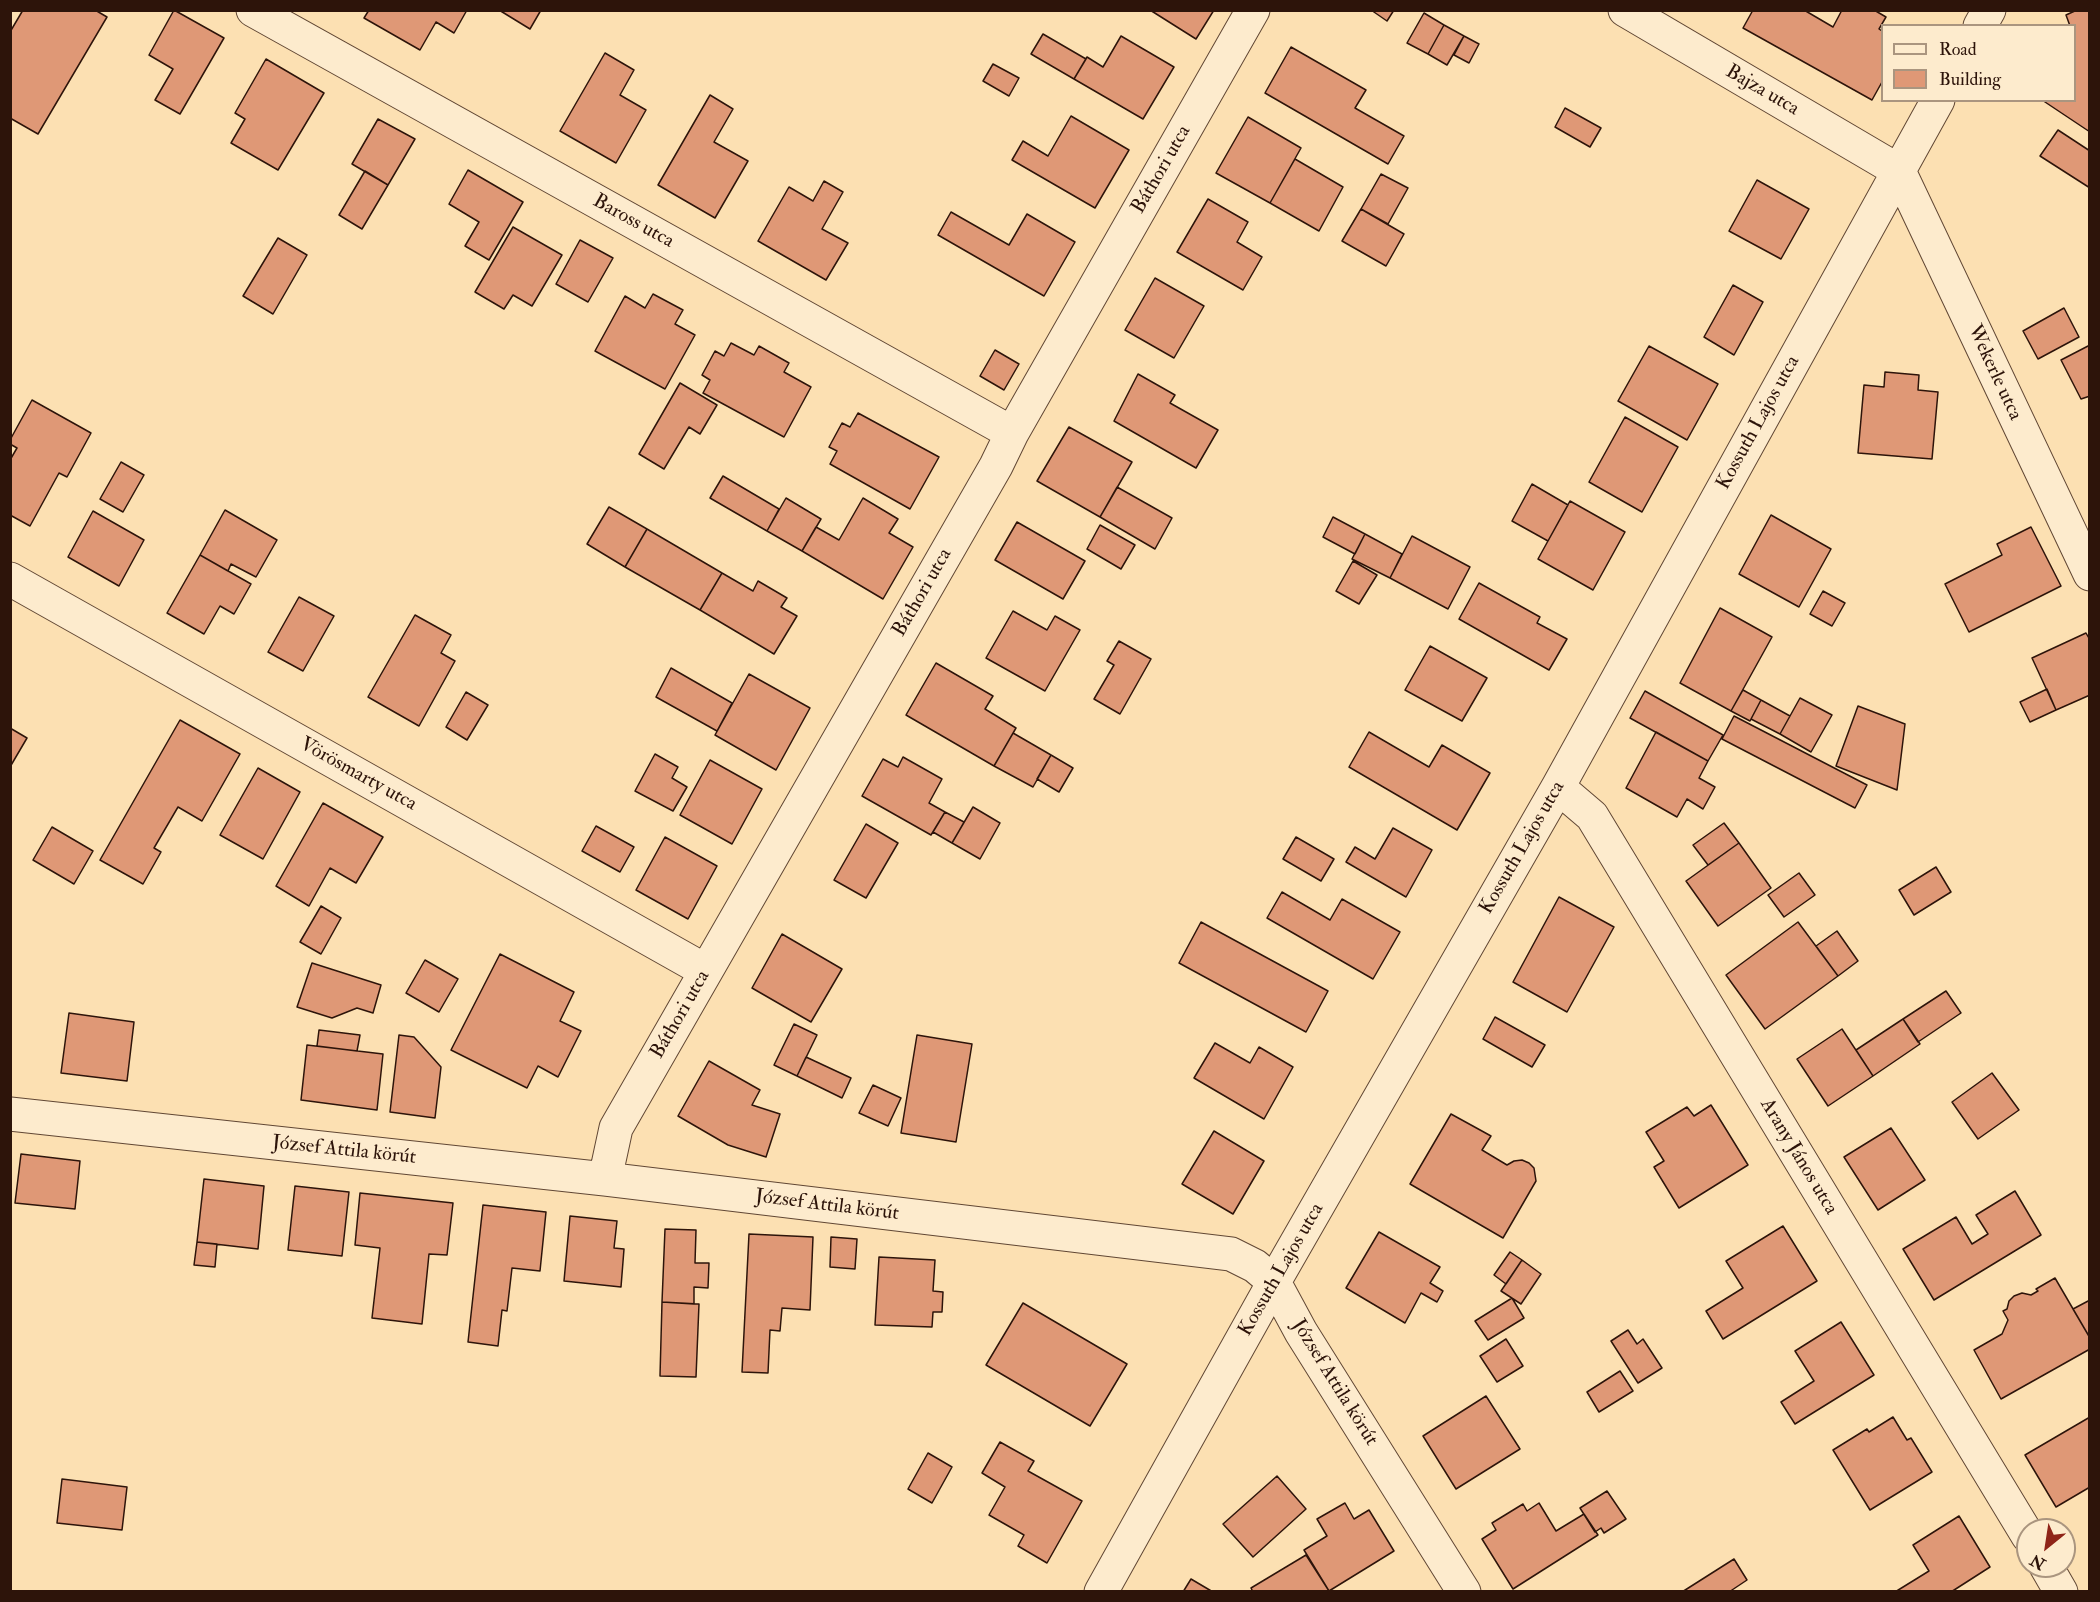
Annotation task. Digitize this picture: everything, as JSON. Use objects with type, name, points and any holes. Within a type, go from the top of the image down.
[{"type":"street","name":"Baross utca","points":[[253,10],[1012,433]]},
{"type":"street","name":"Báthori utca","points":[[605,1179],[616,1128],[984,487],[1012,433],[1253,10]]},
{"type":"street","name":"Bajza utca","points":[[1625,10],[1899,171]]},
{"type":"street","points":[[1981,24],[1989,10]]},
{"type":"street","name":"Kossuth Lajos utca","points":[[1101,1592],[1274,1282],[1558,787],[1937,102]]},
{"type":"street","name":"Wekerle utca","points":[[1899,171],[2090,574]]},
{"type":"street","name":"Vörösmarty utca","points":[[10,579],[706,971]]},
{"type":"street","name":"Arany János utca","points":[[1558,787],[1592,816],[2017,1518]]},
{"type":"street","name":"József Attila körút","points":[[10,1114],[605,1179],[1231,1254],[1255,1266],[1274,1282],[1301,1332],[1464,1592]]},
{"type":"street","points":[[2053,1578],[2061,1592]]},
{"type":"building","points":[[23,10],[95,10],[107,17],[38,134],[10,118],[10,32]]},
{"type":"building","points":[[174,10],[224,38],[180,114],[155,100],[173,69],[149,55]]},
{"type":"building","points":[[369,10],[467,10],[454,33],[436,22],[420,50],[364,18]]},
{"type":"building","points":[[499,10],[541,10],[530,29]]},
{"type":"building","points":[[1150,10],[1214,10],[1196,39]]},
{"type":"building","points":[[1371,10],[1394,10],[1387,21]]},
{"type":"building","points":[[1753,10],[1804,10],[1833,27],[1842,10],[1874,10],[1886,17],[1879,29],[1881,30],[1881,84],[1872,100],[1743,28]]},
{"type":"building","points":[[2077,10],[2090,10],[2090,132],[2045,102],[2076,102],[2076,24],[2069,24],[2066,15]]},
{"type":"building","points":[[1424,13],[1444,25],[1428,54],[1407,43]]},
{"type":"building","points":[[1444,25],[1464,36],[1447,65],[1428,54]]},
{"type":"building","points":[[1043,34],[1086,59],[1074,79],[1031,54]]},
{"type":"building","points":[[1121,36],[1174,67],[1143,119],[1074,79],[1087,57],[1103,67]]},
{"type":"building","points":[[1464,36],[1479,44],[1469,63],[1454,55]]},
{"type":"building","points":[[1291,47],[1366,90],[1355,108],[1404,136],[1388,164],[1265,93]]},
{"type":"building","points":[[605,53],[634,70],[620,95],[646,110],[616,163],[560,131]]},
{"type":"building","points":[[266,59],[324,93],[278,170],[231,143],[245,119],[235,113]]},
{"type":"building","points":[[993,64],[1019,78],[1009,96],[983,81]]},
{"type":"building","points":[[710,95],[733,109],[714,142],[748,161],[715,218],[658,185]]},
{"type":"building","points":[[1565,108],[1601,128],[1590,147],[1555,127]]},
{"type":"building","points":[[1071,116],[1129,150],[1095,208],[1012,160],[1023,141],[1048,156]]},
{"type":"building","points":[[1248,117],[1301,148],[1270,203],[1216,173]]},
{"type":"building","points":[[378,119],[415,139],[388,185],[352,164]]},
{"type":"building","points":[[2058,130],[2090,151],[2090,188],[2040,156]]},
{"type":"building","points":[[1295,159],[1343,187],[1319,231],[1270,203]]},
{"type":"building","points":[[468,170],[523,202],[489,260],[465,246],[479,222],[449,204]]},
{"type":"building","points":[[365,171],[388,185],[362,229],[339,215]]},
{"type":"building","points":[[1381,174],[1408,188],[1388,224],[1361,209]]},
{"type":"building","points":[[1757,180],[1809,209],[1781,259],[1729,231]]},
{"type":"building","points":[[824,181],[843,192],[822,229],[848,243],[826,280],[758,241],[789,187],[813,201]]},
{"type":"building","points":[[1208,199],[1248,222],[1237,242],[1262,257],[1243,290],[1177,252]]},
{"type":"building","points":[[1361,209],[1404,234],[1386,266],[1342,241]]},
{"type":"building","points":[[951,212],[1009,245],[1027,214],[1075,242],[1044,296],[938,235]]},
{"type":"building","points":[[513,227],[562,255],[532,306],[513,295],[504,309],[475,292]]},
{"type":"building","points":[[278,238],[307,255],[273,314],[243,296]]},
{"type":"building","points":[[580,240],[613,258],[588,302],[556,284]]},
{"type":"building","points":[[1155,278],[1204,306],[1174,358],[1125,330]]},
{"type":"building","points":[[1733,285],[1763,302],[1734,355],[1704,337]]},
{"type":"building","points":[[653,294],[683,310],[675,324],[695,335],[665,389],[595,351],[625,296],[645,308]]},
{"type":"building","points":[[2064,308],[2079,337],[2038,359],[2023,331]]},
{"type":"building","points":[[731,343],[754,355],[759,346],[789,363],[784,372],[811,387],[784,437],[703,393],[710,380],[702,375],[715,351],[724,356]]},
{"type":"building","points":[[2090,345],[2090,396],[2081,399],[2061,360]]},
{"type":"building","points":[[1649,346],[1718,384],[1687,440],[1618,401]]},
{"type":"building","points":[[995,350],[1019,364],[1004,390],[980,376]]},
{"type":"building","points":[[1885,372],[1919,375],[1918,390],[1938,392],[1932,459],[1858,453],[1864,385],[1884,387]]},
{"type":"building","points":[[1138,374],[1175,395],[1170,403],[1218,430],[1196,468],[1114,421]]},
{"type":"building","points":[[680,383],[717,405],[700,434],[689,427],[664,469],[639,454]]},
{"type":"building","points":[[32,400],[91,433],[67,477],[59,473],[30,526],[10,515],[10,460],[17,448],[10,444],[10,440]]},
{"type":"building","points":[[858,413],[939,457],[910,509],[830,464],[837,451],[829,447],[842,423],[850,427]]},
{"type":"building","points":[[1625,417],[1678,447],[1642,512],[1589,482]]},
{"type":"building","points":[[1069,427],[1132,462],[1100,517],[1037,481]]},
{"type":"building","points":[[121,462],[144,475],[123,512],[100,499]]},
{"type":"building","points":[[723,476],[779,509],[767,531],[710,498]]},
{"type":"building","points":[[1532,484],[1568,505],[1548,541],[1512,521]]},
{"type":"building","points":[[1117,487],[1172,518],[1155,549],[1100,517]]},
{"type":"building","points":[[786,498],[821,519],[802,551],[767,531]]},
{"type":"building","points":[[863,498],[898,519],[889,533],[913,547],[883,599],[802,551],[816,527],[839,540]]},
{"type":"building","points":[[1570,501],[1625,532],[1593,590],[1538,559]]},
{"type":"building","points":[[609,507],[647,529],[625,567],[587,544]]},
{"type":"building","points":[[225,510],[277,540],[256,577],[231,564],[228,571],[200,555]]},
{"type":"building","points":[[93,511],[144,540],[119,586],[68,557]]},
{"type":"building","points":[[1771,515],[1831,549],[1799,607],[1739,574]]},
{"type":"building","points":[[1333,517],[1365,534],[1355,554],[1323,537]]},
{"type":"building","points":[[1017,522],[1085,561],[1063,599],[995,560]]},
{"type":"building","points":[[1100,525],[1135,545],[1121,569],[1087,549]]},
{"type":"building","points":[[2031,527],[2061,586],[1969,632],[1945,584],[2002,555],[1997,544]]},
{"type":"building","points":[[647,529],[722,573],[700,610],[625,567]]},
{"type":"building","points":[[1365,534],[1402,554],[1390,578],[1352,559]]},
{"type":"building","points":[[1412,536],[1470,567],[1448,609],[1390,578]]},
{"type":"building","points":[[200,555],[251,584],[234,614],[220,606],[204,634],[167,613]]},
{"type":"building","points":[[1353,561],[1377,575],[1359,604],[1336,591]]},
{"type":"building","points":[[722,573],[753,591],[758,581],[787,598],[781,607],[797,616],[774,654],[700,610]]},
{"type":"building","points":[[1479,583],[1540,617],[1537,623],[1567,639],[1549,670],[1459,619]]},
{"type":"building","points":[[1823,591],[1845,603],[1832,626],[1810,614]]},
{"type":"building","points":[[299,597],[334,616],[303,671],[268,652]]},
{"type":"building","points":[[1720,608],[1772,637],[1731,711],[1680,683]]},
{"type":"building","points":[[1013,611],[1047,630],[1055,616],[1080,630],[1045,691],[986,658]]},
{"type":"building","points":[[415,615],[451,635],[441,653],[455,661],[419,726],[368,697]]},
{"type":"building","points":[[2086,633],[2090,640],[2090,695],[2056,710],[2032,658]]},
{"type":"building","points":[[1119,641],[1151,659],[1120,714],[1094,699],[1114,665],[1107,661]]},
{"type":"building","points":[[1430,646],[1487,678],[1462,721],[1405,690]]},
{"type":"building","points":[[936,663],[993,696],[985,709],[1016,728],[994,766],[906,715]]},
{"type":"building","points":[[671,668],[732,703],[717,731],[656,697]]},
{"type":"building","points":[[749,674],[810,708],[776,770],[715,735]]},
{"type":"building","points":[[2047,689],[2056,710],[2030,722],[2020,702]]},
{"type":"building","points":[[1743,690],[1761,700],[1750,721],[1731,711]]},
{"type":"building","points":[[1645,691],[1723,735],[1708,761],[1630,718]]},
{"type":"building","points":[[466,692],[488,705],[467,740],[446,727]]},
{"type":"building","points":[[1800,698],[1832,715],[1811,752],[1780,734]]},
{"type":"building","points":[[1761,700],[1790,716],[1780,734],[1751,719]]},
{"type":"building","points":[[1858,706],[1905,724],[1897,790],[1836,766]]},
{"type":"building","points":[[1734,716],[1867,785],[1855,808],[1722,739]]},
{"type":"building","points":[[180,720],[240,754],[202,821],[178,807],[154,848],[161,852],[143,884],[100,860]]},
{"type":"building","points":[[10,728],[27,738],[10,767]]},
{"type":"building","points":[[1369,732],[1429,767],[1442,745],[1490,773],[1457,830],[1349,767]]},
{"type":"building","points":[[1656,732],[1708,761],[1699,778],[1715,787],[1703,809],[1687,799],[1677,817],[1626,788]]},
{"type":"building","points":[[1013,733],[1051,755],[1033,787],[994,766]]},
{"type":"building","points":[[655,754],[678,767],[672,778],[687,787],[673,811],[635,791]]},
{"type":"building","points":[[1051,755],[1073,768],[1059,792],[1037,779]]},
{"type":"building","points":[[903,757],[942,779],[929,803],[945,812],[931,835],[862,796],[883,759],[898,767]]},
{"type":"building","points":[[710,760],[762,789],[732,844],[680,815]]},
{"type":"building","points":[[258,768],[300,792],[263,859],[220,835]]},
{"type":"building","points":[[323,803],[383,837],[356,883],[330,868],[309,906],[276,886]]},
{"type":"building","points":[[973,807],[1000,823],[980,859],[952,843]]},
{"type":"building","points":[[945,812],[964,822],[952,843],[933,832]]},
{"type":"building","points":[[1724,823],[1739,843],[1708,865],[1693,845]]},
{"type":"building","points":[[866,824],[898,843],[866,898],[834,880]]},
{"type":"building","points":[[596,826],[634,847],[620,872],[582,851]]},
{"type":"building","points":[[52,827],[93,851],[74,884],[33,860]]},
{"type":"building","points":[[1393,828],[1432,850],[1406,897],[1346,862],[1355,847],[1375,859]]},
{"type":"building","points":[[665,837],[717,866],[688,919],[636,890]]},
{"type":"building","points":[[1296,837],[1334,859],[1321,881],[1283,859]]},
{"type":"building","points":[[1739,843],[1771,888],[1718,926],[1686,881]]},
{"type":"building","points":[[1936,867],[1951,892],[1914,915],[1899,890]]},
{"type":"building","points":[[1799,873],[1815,895],[1784,917],[1768,895]]},
{"type":"building","points":[[1282,892],[1330,920],[1342,899],[1400,932],[1373,979],[1267,918]]},
{"type":"building","points":[[1559,897],[1614,927],[1567,1012],[1513,982]]},
{"type":"building","points":[[321,906],[341,918],[321,954],[300,942]]},
{"type":"building","points":[[1201,922],[1328,991],[1306,1032],[1179,963]]},
{"type":"building","points":[[1798,922],[1838,976],[1765,1029],[1726,975]]},
{"type":"building","points":[[1837,931],[1858,961],[1838,976],[1816,946]]},
{"type":"building","points":[[782,934],[842,969],[811,1022],[752,988]]},
{"type":"building","points":[[500,954],[574,992],[560,1021],[581,1031],[558,1077],[538,1066],[527,1088],[451,1050]]},
{"type":"building","points":[[425,960],[458,979],[439,1012],[406,993]]},
{"type":"building","points":[[312,963],[381,985],[373,1013],[357,1008],[332,1018],[297,1007]]},
{"type":"building","points":[[1946,991],[1961,1013],[1918,1042],[1903,1019]]},
{"type":"building","points":[[69,1013],[134,1022],[127,1081],[61,1073]]},
{"type":"building","points":[[1495,1017],[1545,1045],[1532,1067],[1483,1039]]},
{"type":"building","points":[[1903,1019],[1920,1044],[1873,1076],[1856,1050]]},
{"type":"building","points":[[794,1024],[817,1035],[797,1076],[774,1065]]},
{"type":"building","points":[[1842,1029],[1873,1076],[1828,1106],[1797,1059]]},
{"type":"building","points":[[319,1030],[360,1035],[357,1051],[317,1046]]},
{"type":"building","points":[[399,1035],[414,1037],[441,1067],[435,1118],[390,1112]]},
{"type":"building","points":[[917,1035],[972,1044],[956,1142],[901,1133]]},
{"type":"building","points":[[1215,1043],[1250,1063],[1259,1047],[1293,1067],[1264,1119],[1194,1078]]},
{"type":"building","points":[[307,1045],[383,1054],[377,1110],[301,1100]]},
{"type":"building","points":[[806,1057],[851,1078],[842,1098],[797,1076]]},
{"type":"building","points":[[709,1061],[760,1090],[752,1105],[780,1114],[766,1157],[728,1145],[678,1116]]},
{"type":"building","points":[[1992,1073],[2019,1110],[1978,1139],[1952,1102]]},
{"type":"building","points":[[873,1085],[901,1098],[888,1126],[859,1113]]},
{"type":"building","points":[[1711,1105],[1748,1165],[1679,1208],[1654,1167],[1664,1161],[1646,1132],[1687,1107],[1694,1116]]},
{"type":"building","points":[[1451,1114],[1491,1136],[1482,1150],[1507,1165],[1522,1160],[1534,1168],[1536,1181],[1503,1238],[1410,1184]]},
{"type":"building","points":[[1891,1128],[1925,1180],[1878,1210],[1844,1157]]},
{"type":"building","points":[[1214,1131],[1264,1161],[1233,1214],[1182,1184]]},
{"type":"building","points":[[21,1154],[80,1161],[75,1209],[15,1203]]},
{"type":"building","points":[[204,1179],[264,1186],[258,1249],[197,1242]]},
{"type":"building","points":[[295,1186],[349,1192],[342,1256],[288,1250]]},
{"type":"building","points":[[2015,1191],[2041,1235],[1934,1300],[1903,1249],[1956,1217],[1972,1244],[1988,1234],[1976,1215]]},
{"type":"building","points":[[360,1193],[453,1203],[447,1255],[429,1254],[422,1324],[372,1318],[380,1248],[355,1245]]},
{"type":"building","points":[[483,1205],[546,1212],[540,1271],[512,1268],[507,1311],[502,1310],[498,1346],[468,1342]]},
{"type":"building","points":[[570,1216],[617,1221],[614,1248],[624,1249],[621,1287],[564,1281]]},
{"type":"building","points":[[1783,1226],[1817,1281],[1723,1339],[1706,1311],[1743,1288],[1726,1261]]},
{"type":"building","points":[[665,1229],[696,1230],[695,1263],[709,1263],[708,1288],[694,1287],[694,1304],[662,1302]]},
{"type":"building","points":[[1379,1232],[1440,1267],[1430,1283],[1443,1291],[1437,1302],[1421,1293],[1405,1323],[1346,1288]]},
{"type":"building","points":[[749,1234],[813,1237],[810,1310],[782,1308],[780,1331],[770,1330],[768,1373],[742,1372]]},
{"type":"building","points":[[831,1237],[857,1239],[855,1269],[830,1267]]},
{"type":"building","points":[[197,1242],[217,1244],[215,1267],[194,1265]]},
{"type":"building","points":[[1510,1252],[1522,1260],[1506,1284],[1494,1275]]},
{"type":"building","points":[[879,1257],[935,1260],[933,1291],[943,1292],[942,1312],[933,1312],[932,1327],[875,1325]]},
{"type":"building","points":[[1522,1260],[1541,1274],[1521,1304],[1501,1291]]},
{"type":"building","points":[[2055,1278],[2090,1338],[2090,1349],[2001,1399],[1974,1350],[2002,1334],[2008,1320],[2003,1311],[2007,1309],[2009,1301],[2014,1296],[2022,1293],[2031,1295],[2038,1291],[2036,1289]]},
{"type":"building","points":[[1512,1298],[1524,1318],[1488,1340],[1475,1321]]},
{"type":"building","points":[[2090,1300],[2090,1338],[2073,1309]]},
{"type":"building","points":[[662,1302],[699,1304],[696,1377],[660,1376]]},
{"type":"building","points":[[1023,1303],[1127,1364],[1090,1426],[986,1365]]},
{"type":"building","points":[[1841,1322],[1874,1375],[1795,1424],[1781,1402],[1814,1381],[1795,1351]]},
{"type":"building","points":[[1628,1330],[1637,1344],[1643,1339],[1662,1368],[1638,1383],[1611,1341]]},
{"type":"building","points":[[1506,1339],[1523,1366],[1497,1382],[1480,1356]]},
{"type":"building","points":[[1620,1371],[1633,1391],[1599,1412],[1587,1392]]},
{"type":"building","points":[[1486,1396],[1520,1449],[1456,1489],[1423,1436]]},
{"type":"building","points":[[1893,1417],[1907,1440],[1911,1438],[1932,1472],[1870,1510],[1833,1450],[1867,1429],[1869,1432]]},
{"type":"building","points":[[2090,1417],[2090,1487],[2056,1507],[2025,1455]]},
{"type":"building","points":[[1000,1442],[1034,1461],[1028,1471],[1082,1501],[1047,1563],[1018,1546],[1024,1535],[989,1515],[1005,1487],[982,1473]]},
{"type":"building","points":[[928,1453],[952,1467],[932,1503],[908,1489]]},
{"type":"building","points":[[1277,1476],[1306,1509],[1253,1557],[1223,1524]]},
{"type":"building","points":[[62,1479],[127,1487],[122,1530],[57,1523]]},
{"type":"building","points":[[1607,1491],[1626,1519],[1604,1533],[1601,1528],[1595,1532],[1580,1508]]},
{"type":"building","points":[[1345,1503],[1354,1519],[1369,1510],[1394,1551],[1329,1591],[1304,1550],[1327,1536],[1317,1519]]},
{"type":"building","points":[[1539,1503],[1556,1531],[1584,1514],[1598,1535],[1513,1589],[1482,1539],[1496,1530],[1492,1523],[1523,1504],[1527,1511]]},
{"type":"building","points":[[1959,1516],[1990,1567],[1951,1592],[1895,1592],[1929,1571],[1913,1545]]},
{"type":"building","points":[[1306,1555],[1329,1591],[1253,1592],[1251,1588]]},
{"type":"building","points":[[1734,1559],[1747,1580],[1729,1592],[1682,1592]]},
{"type":"building","points":[[1191,1579],[1213,1592],[1183,1592]]}]
